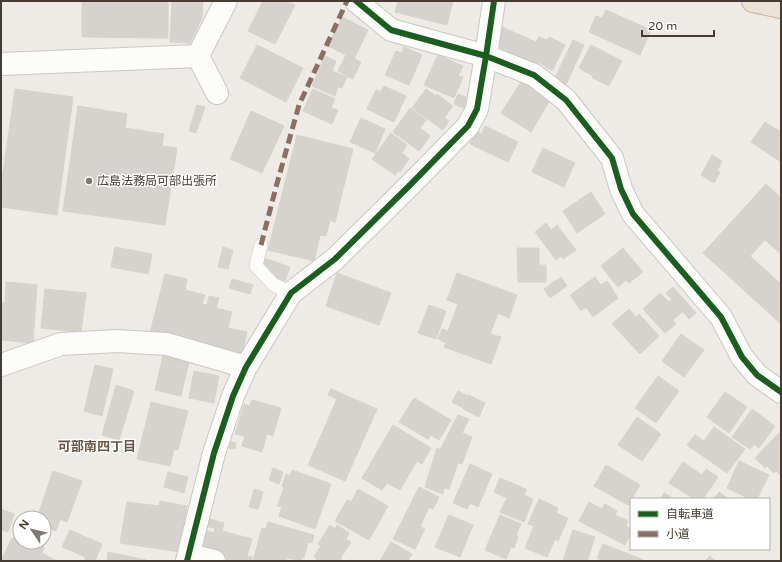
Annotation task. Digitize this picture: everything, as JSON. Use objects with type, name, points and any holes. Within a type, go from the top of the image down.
[{"type":"highway","points":[[753,1],[781,7]]},
{"type":"street","points":[[198,56],[226,1]]},
{"type":"street","points":[[356,1],[390,30],[486,56],[534,75],[566,100],[612,158],[621,189],[633,214],[721,317],[742,357],[757,374],[781,392]]},
{"type":"street","points":[[214,561],[188,558],[214,453],[233,396],[246,367],[291,293],[334,259],[468,126],[477,110],[494,1]]},
{"type":"street","points":[[1,64],[198,56]]},
{"type":"street","points":[[198,56],[217,93]]},
{"type":"street","points":[[1,364],[61,344],[117,341],[167,344],[246,367]]},
{"type":"lane","points":[[261,246],[256,266],[274,285],[291,293]]},
{"type":"building","points":[[82,1],[168,1],[168,38],[82,37]]},
{"type":"building","points":[[172,1],[203,1],[202,18],[190,43],[170,42]]},
{"type":"building","points":[[263,1],[286,1],[295,5],[275,44],[248,31]]},
{"type":"building","points":[[398,1],[453,1],[447,25],[395,12]]},
{"type":"building","points":[[606,10],[651,30],[640,55],[589,32],[596,16],[602,18]]},
{"type":"building","points":[[342,17],[368,30],[354,59],[361,62],[353,79],[338,71],[346,55],[328,46]]},
{"type":"building","points":[[502,27],[536,42],[539,37],[546,40],[550,37],[565,45],[552,71],[539,62],[538,66],[495,45]]},
{"type":"building","points":[[573,40],[584,45],[565,87],[553,82]]},
{"type":"building","points":[[257,45],[303,68],[286,102],[240,78]]},
{"type":"building","points":[[591,45],[622,61],[609,86],[592,78],[593,76],[579,68]]},
{"type":"building","points":[[404,47],[422,55],[409,85],[385,75],[396,51],[402,53]]},
{"type":"building","points":[[438,55],[463,66],[458,76],[463,77],[454,98],[424,85]]},
{"type":"building","points":[[325,56],[336,61],[332,71],[347,77],[342,88],[338,87],[335,96],[312,86]]},
{"type":"building","points":[[521,82],[550,100],[531,132],[501,113]]},
{"type":"building","points":[[384,86],[406,96],[394,122],[367,109],[376,90],[381,92]]},
{"type":"building","points":[[15,89],[73,97],[57,215],[1,207],[1,186]]},
{"type":"building","points":[[313,89],[335,99],[331,108],[338,110],[332,124],[303,111]]},
{"type":"building","points":[[426,89],[436,96],[437,94],[453,106],[444,118],[449,121],[443,130],[412,108]]},
{"type":"building","points":[[458,94],[474,100],[471,111],[454,104]]},
{"type":"building","points":[[197,105],[205,107],[196,133],[189,131]]},
{"type":"building","points":[[78,106],[127,114],[125,128],[164,134],[162,146],[177,148],[165,225],[63,211]]},
{"type":"building","points":[[410,108],[426,120],[420,128],[430,136],[419,151],[393,132]]},
{"type":"building","points":[[251,111],[284,126],[262,173],[230,159]]},
{"type":"building","points":[[361,118],[385,129],[375,153],[350,142]]},
{"type":"building","points":[[765,122],[781,132],[781,162],[751,142]]},
{"type":"building","points":[[485,126],[518,142],[508,162],[470,144],[476,131],[482,134]]},
{"type":"building","points":[[391,133],[407,145],[402,153],[409,159],[400,172],[398,171],[395,175],[372,159]]},
{"type":"building","points":[[297,135],[353,149],[335,222],[330,220],[326,236],[320,235],[314,261],[268,250]]},
{"type":"building","points":[[543,148],[575,163],[564,187],[532,172]]},
{"type":"building","points":[[712,155],[722,161],[717,171],[720,172],[714,183],[701,175]]},
{"type":"building","points":[[766,184],[781,198],[781,254],[765,240],[750,256],[781,284],[781,324],[703,253]]},
{"type":"building","points":[[591,192],[605,214],[577,233],[563,211]]},
{"type":"building","points":[[546,223],[551,230],[557,225],[576,250],[563,259],[561,256],[556,260],[535,232]]},
{"type":"building","points":[[115,247],[152,254],[148,274],[111,267]]},
{"type":"building","points":[[223,247],[233,250],[228,269],[218,267]]},
{"type":"building","points":[[517,248],[539,248],[539,265],[546,265],[546,282],[518,282]]},
{"type":"building","points":[[623,248],[643,272],[629,283],[626,280],[618,287],[601,266]]},
{"type":"building","points":[[264,258],[290,267],[285,281],[271,276],[261,265]]},
{"type":"building","points":[[337,273],[391,293],[379,325],[326,306]]},
{"type":"building","points":[[457,273],[517,295],[509,318],[498,313],[490,334],[501,337],[491,364],[444,347],[446,343],[438,339],[442,329],[448,331],[458,304],[447,300]]},
{"type":"building","points":[[165,274],[187,279],[185,290],[205,295],[202,304],[207,305],[209,296],[219,298],[216,308],[232,312],[228,328],[247,332],[241,358],[149,337]]},
{"type":"building","points":[[561,277],[567,286],[550,298],[544,289]]},
{"type":"building","points":[[595,277],[601,285],[607,281],[618,298],[593,317],[586,307],[581,311],[570,295]]},
{"type":"building","points":[[232,279],[253,285],[250,294],[229,288]]},
{"type":"building","points":[[6,282],[37,285],[33,343],[1,340],[1,303],[5,303]]},
{"type":"building","points":[[673,287],[696,313],[689,319],[666,293]]},
{"type":"building","points":[[45,289],[86,293],[81,332],[41,328]]},
{"type":"building","points":[[660,293],[669,302],[671,300],[682,312],[673,320],[676,324],[665,333],[643,309]]},
{"type":"building","points":[[429,305],[446,311],[436,339],[418,333]]},
{"type":"building","points":[[629,309],[636,317],[639,314],[659,336],[640,354],[612,324]]},
{"type":"building","points":[[681,334],[704,350],[684,377],[662,361]]},
{"type":"building","points":[[163,356],[189,362],[181,396],[155,390]]},
{"type":"building","points":[[95,365],[113,369],[102,416],[84,411]]},
{"type":"building","points":[[194,371],[219,376],[214,403],[189,398]]},
{"type":"building","points":[[658,376],[679,391],[656,423],[635,408]]},
{"type":"building","points":[[116,385],[134,391],[119,440],[102,435]]},
{"type":"building","points":[[331,389],[377,409],[345,481],[308,465],[337,399],[328,395]]},
{"type":"building","points":[[458,391],[468,396],[461,407],[452,402]]},
{"type":"building","points":[[725,392],[747,407],[729,433],[707,417]]},
{"type":"building","points":[[469,395],[485,403],[479,417],[462,408]]},
{"type":"building","points":[[414,398],[451,420],[439,440],[431,435],[428,439],[399,422]]},
{"type":"building","points":[[252,400],[281,408],[273,436],[267,434],[262,452],[242,446],[245,436],[235,434],[244,404],[250,406]]},
{"type":"building","points":[[151,402],[188,411],[178,450],[174,449],[170,466],[137,459]]},
{"type":"building","points":[[752,409],[775,426],[759,448],[754,444],[750,449],[732,437]]},
{"type":"building","points":[[458,415],[469,419],[462,433],[472,437],[462,464],[458,463],[449,489],[444,488],[443,494],[425,487],[437,448],[440,450]]},
{"type":"building","points":[[637,417],[661,434],[642,461],[618,445]]},
{"type":"building","points":[[393,425],[431,448],[422,464],[417,461],[400,490],[387,483],[382,490],[362,478]]},
{"type":"building","points":[[714,427],[745,449],[727,473],[687,445],[695,435],[704,441]]},
{"type":"building","points":[[779,433],[781,435],[780,475],[776,471],[774,473],[767,466],[765,468],[755,458]]},
{"type":"building","points":[[224,440],[236,443],[235,449],[223,447]]},
{"type":"building","points":[[739,461],[769,475],[758,498],[748,498],[727,488]]},
{"type":"building","points":[[683,462],[702,475],[706,469],[718,477],[704,498],[692,498],[669,483]]},
{"type":"building","points":[[470,464],[492,474],[478,507],[470,503],[467,509],[453,503]]},
{"type":"building","points":[[606,465],[640,485],[632,498],[630,498],[628,505],[594,486]]},
{"type":"building","points":[[273,468],[283,472],[279,484],[269,480]]},
{"type":"building","points":[[292,470],[331,484],[315,529],[279,516],[282,507],[277,506],[284,488],[282,486],[286,474],[290,476]]},
{"type":"building","points":[[53,471],[82,481],[67,522],[60,519],[56,531],[52,530],[52,510],[40,510]]},
{"type":"building","points":[[168,472],[188,477],[184,493],[164,487]]},
{"type":"building","points":[[500,478],[526,489],[524,495],[533,499],[524,522],[500,512],[507,498],[494,492]]},
{"type":"building","points":[[419,487],[439,497],[433,509],[429,507],[420,527],[425,529],[415,549],[393,539]]},
{"type":"building","points":[[254,489],[263,492],[258,509],[249,507]]},
{"type":"building","points":[[358,489],[388,506],[369,540],[335,521],[347,500],[351,502]]},
{"type":"building","points":[[719,492],[728,498],[715,498]]},
{"type":"building","points":[[664,493],[672,498],[661,498]]},
{"type":"building","points":[[539,499],[558,508],[556,513],[568,518],[558,541],[555,539],[547,557],[525,548],[534,526],[528,524]]},
{"type":"building","points":[[160,501],[187,506],[180,552],[120,543],[127,502],[159,506]]},
{"type":"building","points":[[589,502],[602,509],[605,504],[617,511],[615,515],[628,521],[626,526],[630,528],[630,536],[625,545],[579,521]]},
{"type":"building","points":[[1,509],[12,513],[12,520],[8,532],[1,530]]},
{"type":"building","points":[[449,515],[473,525],[460,557],[435,547]]},
{"type":"building","points":[[500,515],[521,524],[516,535],[518,536],[514,548],[511,547],[506,559],[485,550]]},
{"type":"building","points":[[207,518],[224,523],[222,531],[252,539],[247,556],[252,557],[251,561],[226,561],[227,557],[198,549],[205,531],[214,533],[215,528],[205,526]]},
{"type":"building","points":[[268,522],[314,535],[312,543],[308,542],[304,558],[302,557],[301,561],[287,558],[286,561],[253,561],[262,528],[266,529]]},
{"type":"building","points":[[330,525],[335,529],[337,525],[349,533],[346,539],[351,542],[340,559],[344,561],[316,561],[317,559],[314,557],[321,546],[318,544]]},
{"type":"building","points":[[70,530],[102,544],[95,561],[84,561],[86,557],[62,547]]},
{"type":"building","points":[[573,530],[595,537],[587,561],[563,561]]},
{"type":"building","points":[[12,538],[12,550],[43,550],[42,553],[57,561],[1,561]]},
{"type":"building","points":[[391,542],[412,554],[408,561],[380,561]]},
{"type":"building","points":[[603,544],[644,561],[604,561],[597,558]]},
{"type":"building","points":[[108,552],[146,560],[146,561],[107,561]]},
{"type":"building","points":[[710,556],[716,561],[705,561]]},
{"type":"marked path","points":[[261,245],[299,105],[347,1]]},
{"type":"cycle path","points":[[356,1],[391,30],[486,56],[534,75],[566,100],[612,158],[621,189],[633,214],[721,317],[742,357],[757,375],[781,392]]},
{"type":"cycle path","points":[[187,561],[214,453],[233,396],[246,367],[291,293],[335,259],[468,126],[477,109],[494,1]]},
{"type":"place","name":"広島法務局可部出張所","points":[[89,181]]},
{"type":"district","name":"可部南四丁目","points":[[97,446]]}]
